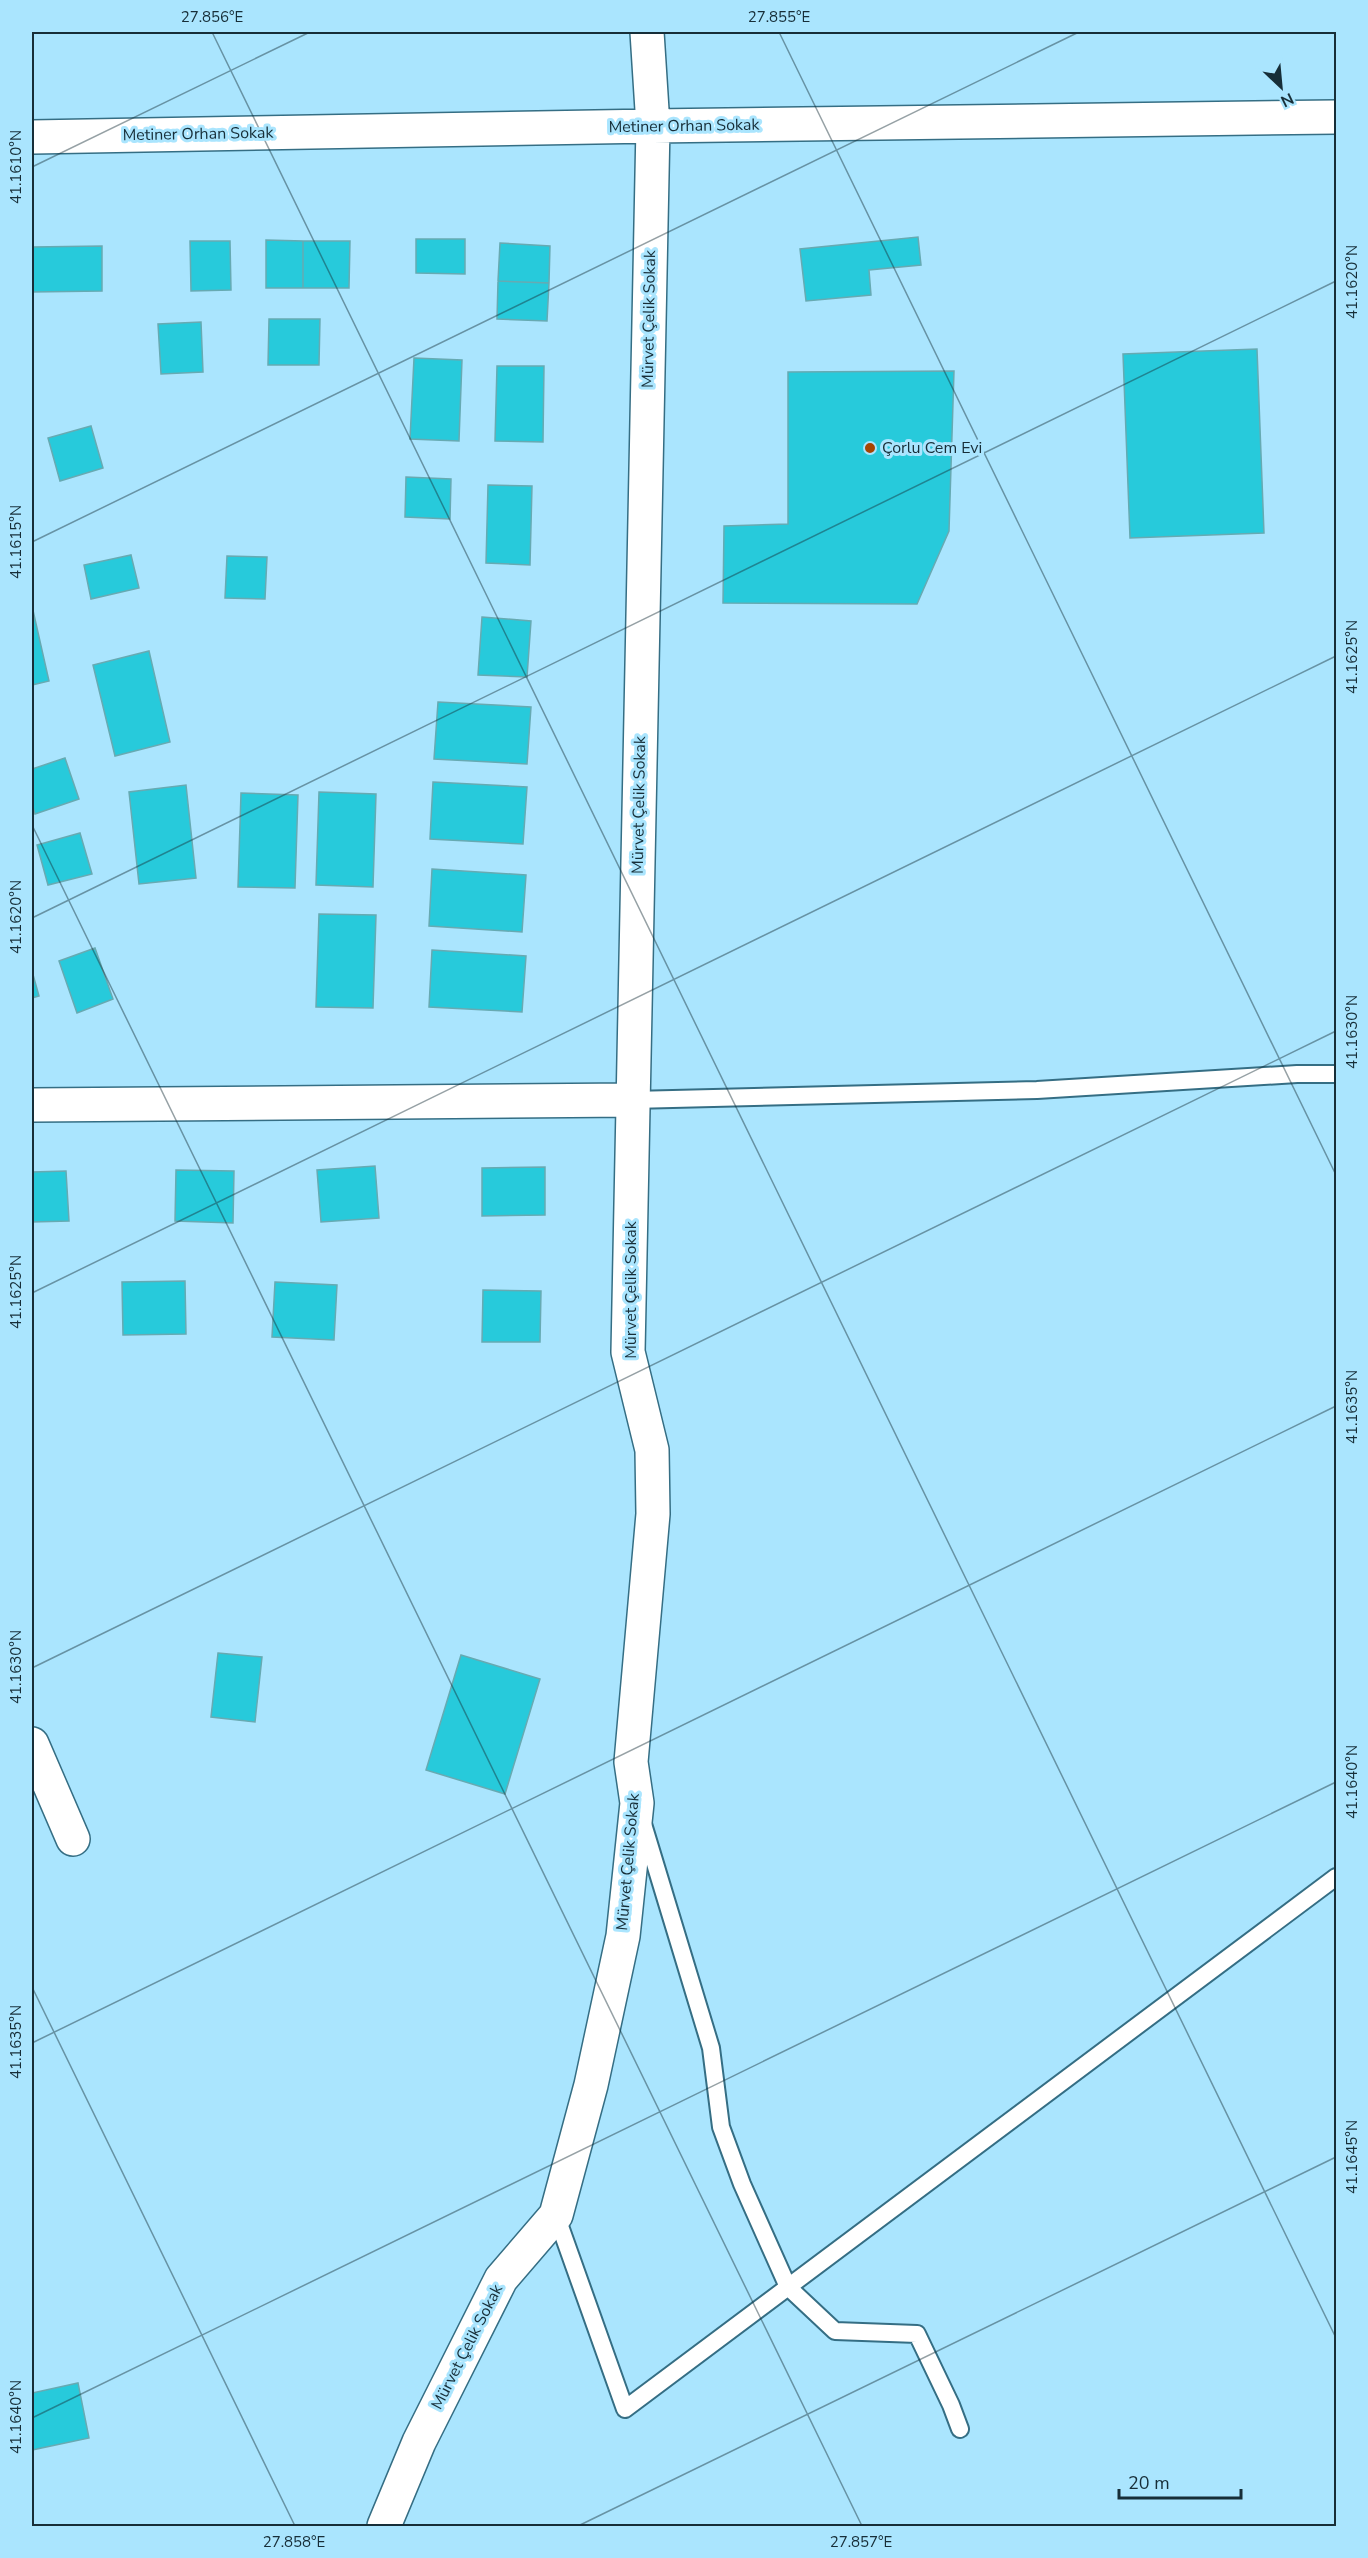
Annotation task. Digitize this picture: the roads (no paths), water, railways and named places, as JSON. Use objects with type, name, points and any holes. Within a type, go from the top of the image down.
[{"type":"street","name":"Mürvet Çelik Sokak","points":[[384,2526],[419,2442],[501,2279],[556,2215],[591,2085],[623,1936],[637,1803],[631,1762],[653,1514],[652,1450],[628,1352],[653,126],[647,32]]},
{"type":"street","name":"Metiner Orhan Sokak","points":[[32,137],[1336,117]]},
{"type":"street","points":[[32,1105],[632,1100]]},
{"type":"street","points":[[32,1744],[73,1839]]},
{"type":"lane","points":[[632,1100],[1037,1089],[1336,1074]]},
{"type":"lane","points":[[637,1803],[711,2048],[721,2127],[742,2184],[788,2287],[835,2331],[917,2334],[960,2429]]},
{"type":"lane","points":[[556,2215],[625,2409],[1336,1877]]},
{"type":"place","name":"Çorlu Cem Evi","points":[[870,448]]}]
